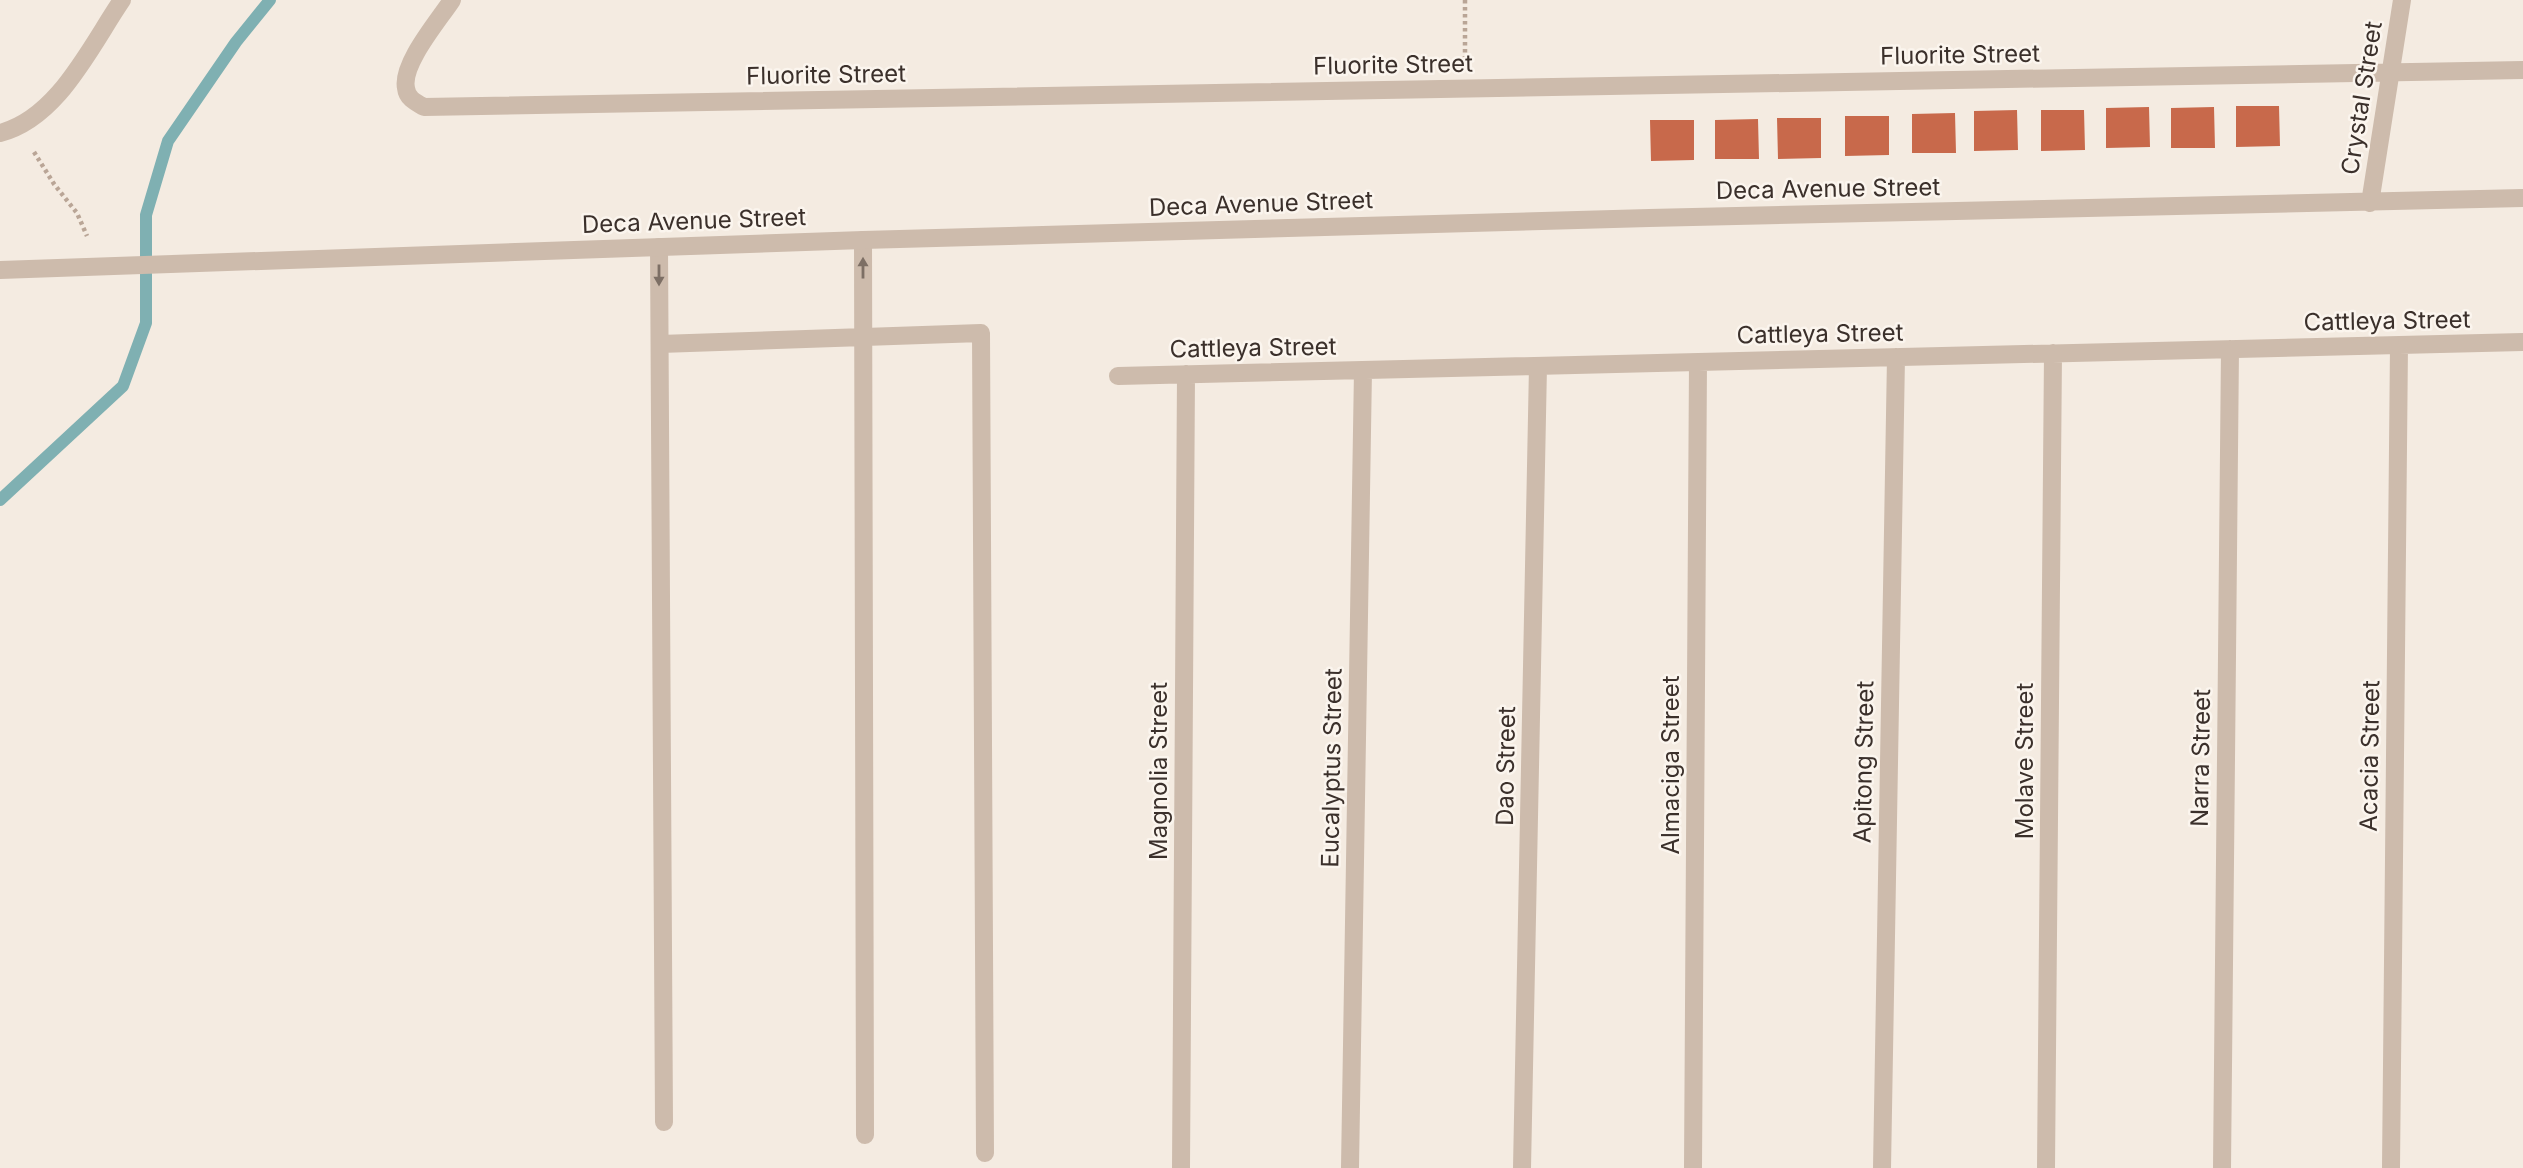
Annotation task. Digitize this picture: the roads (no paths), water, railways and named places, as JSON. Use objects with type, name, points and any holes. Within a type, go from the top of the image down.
[{"type":"street","points":[[0,134],[22,125],[45,110],[59,94],[122,0]]},
{"type":"street","name":"Fluorite Street","points":[[452,0],[405,75],[405,89],[411,100],[424,107],[2523,70]]},
{"type":"street","name":"Crystal Street","points":[[2370,203],[2402,0]]},
{"type":"street","name":"Deca Avenue Street","points":[[0,270],[863,240],[1649,218],[2523,198]]},
{"type":"street","points":[[863,240],[864,1135]]},
{"type":"street","points":[[659,247],[664,1122]]},
{"type":"street","points":[[660,344],[981,333],[985,1153]]},
{"type":"street","name":"Cattleya Street","points":[[1118,376],[2523,342]]},
{"type":"street","name":"Acacia Street","points":[[2391,1168],[2399,345]]},
{"type":"street","name":"Narra Street","points":[[2222,1168],[2230,349]]},
{"type":"street","name":"Molave Street","points":[[2046,1168],[2053,354]]},
{"type":"street","name":"Apitong Street","points":[[1882,1168],[1896,357]]},
{"type":"street","name":"Almaciga Street","points":[[1693,1168],[1698,362]]},
{"type":"street","name":"Dao Street","points":[[1522,1168],[1538,366]]},
{"type":"street","name":"Eucalyptus Street","points":[[1350,1168],[1363,370]]},
{"type":"street","name":"Magnolia Street","points":[[1181,1168],[1186,374]]},
{"type":"waterway","points":[[0,500],[123,386],[146,323],[146,215],[168,141],[236,42],[270,0]]}]
